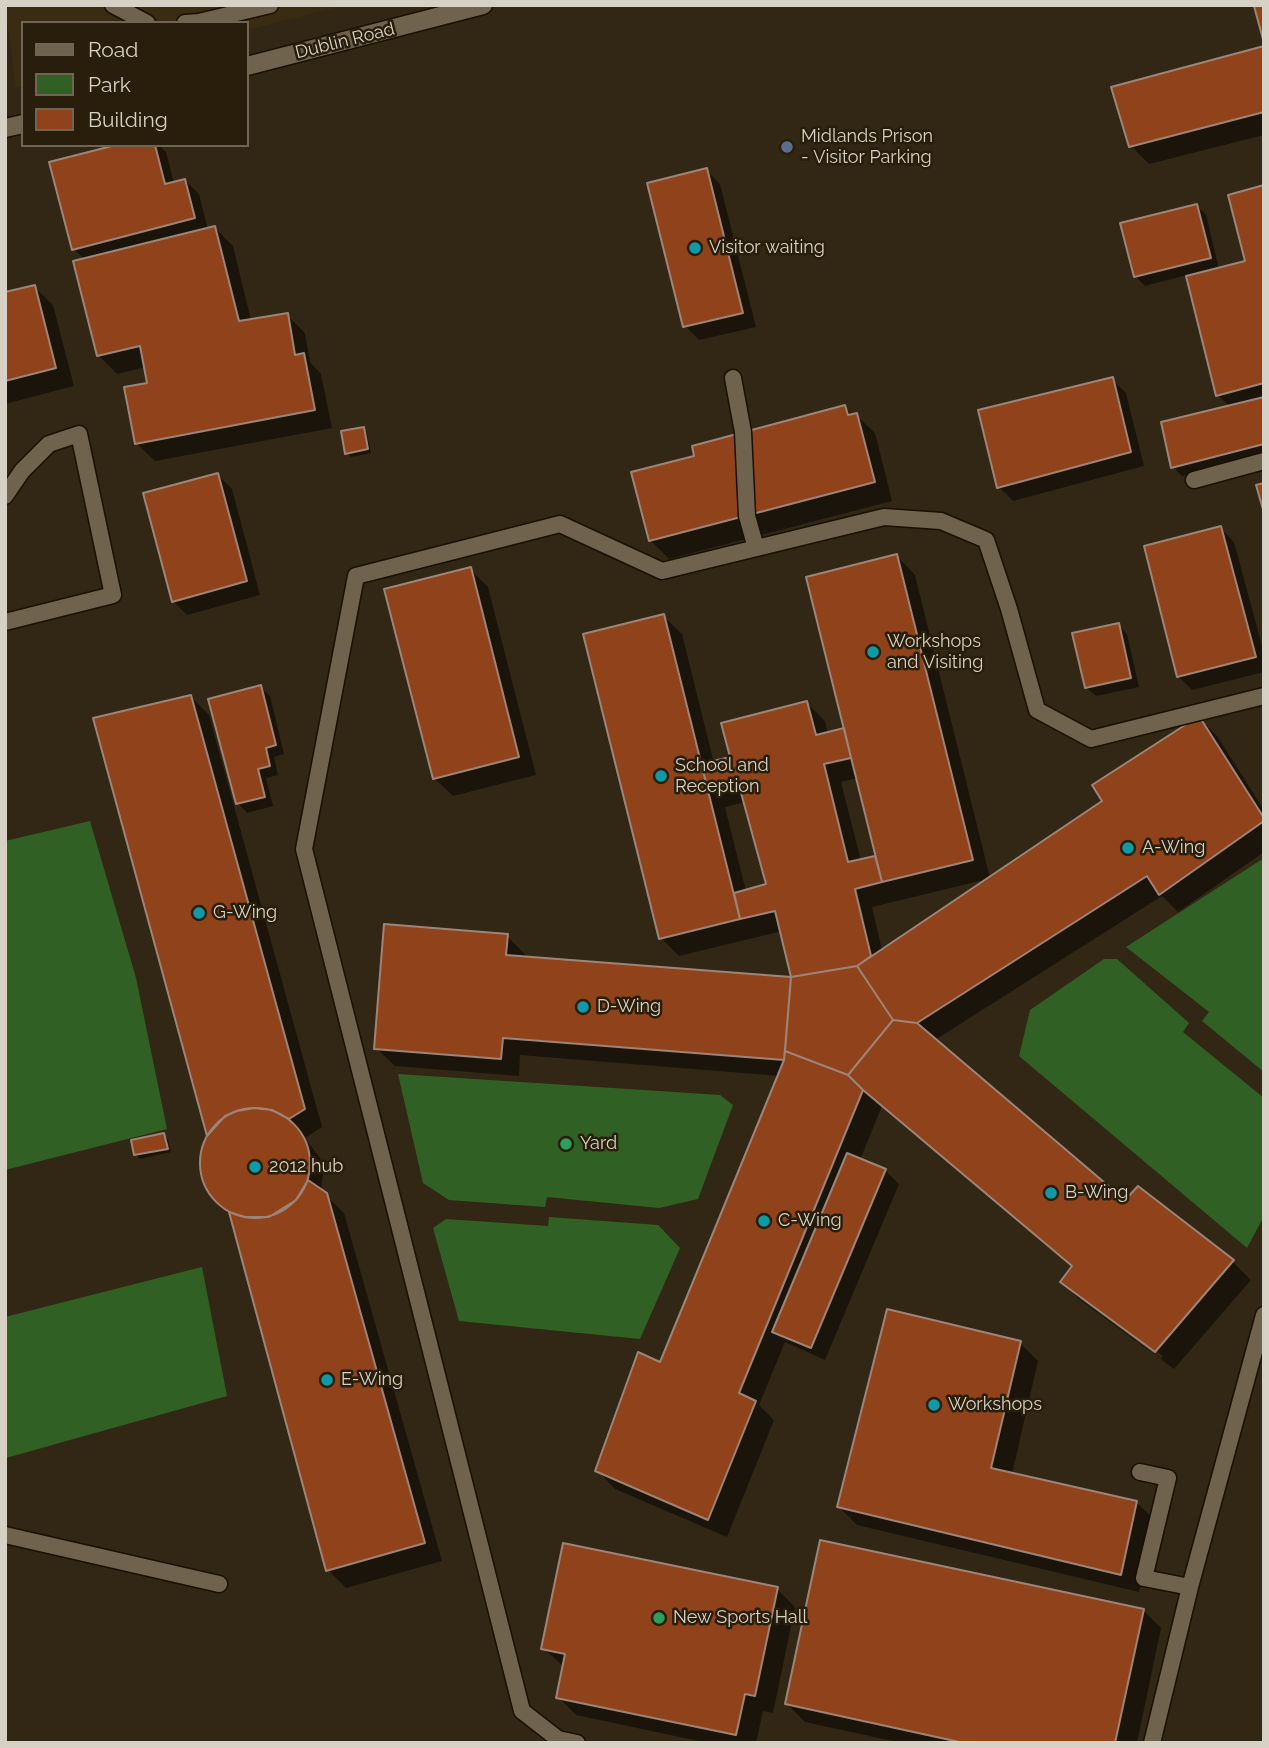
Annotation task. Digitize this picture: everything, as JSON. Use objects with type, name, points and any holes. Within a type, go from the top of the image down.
[{"type":"main road","name":"Dublin Road","points":[[248,66],[483,5]]},
{"type":"lane","points":[[113,5],[143,21]]},
{"type":"lane","points":[[203,21],[271,5]]},
{"type":"lane","points":[[733,378],[743,432],[747,516],[757,548]]},
{"type":"lane","points":[[5,496],[22,471],[49,444],[79,434],[113,595],[5,622]]},
{"type":"lane","points":[[1194,480],[1264,461]]},
{"type":"lane","points":[[577,1743],[558,1738],[522,1711],[304,849],[356,576],[560,524],[662,572],[884,517],[941,521],[986,540],[1009,609],[1037,710],[1091,739],[1264,696]]},
{"type":"lane","points":[[1152,1743],[1190,1587],[1264,1315]]},
{"type":"lane","points":[[1140,1472],[1168,1478],[1144,1578],[1190,1587]]},
{"type":"lane","points":[[5,1535],[219,1584]]},
{"type":"shaded area","points":[[5,5],[346,5],[248,30],[248,21],[21,21],[21,87],[16,88]]},
{"type":"green space","points":[[90,821],[136,978],[167,1129],[5,1170],[5,841]]},
{"type":"green space","points":[[1264,858],[1264,1072],[1202,1021],[1209,1012],[1126,947]]},
{"type":"green space","points":[[1104,959],[1117,959],[1189,1023],[1183,1032],[1264,1098],[1264,1216],[1247,1248],[1019,1056],[1030,1010]]},
{"type":"green space","name":"Yard","points":[[398,1074],[720,1095],[733,1105],[698,1199],[659,1208],[547,1197],[545,1207],[449,1200],[423,1183]]},
{"type":"green space","points":[[549,1217],[658,1225],[680,1248],[640,1339],[459,1321],[433,1228],[446,1219],[548,1226]]},
{"type":"green space","points":[[202,1267],[227,1396],[6,1458],[5,1317]]},
{"type":"building","points":[[1264,5],[1264,43],[1254,6]]},
{"type":"building","points":[[1264,46],[1264,112],[1129,147],[1111,87]]},
{"type":"building","points":[[108,147],[156,147],[165,184],[185,179],[195,218],[72,250],[49,162]]},
{"type":"building","name":"Visitor waiting","points":[[707,168],[743,313],[683,327],[647,183]]},
{"type":"building","points":[[1264,185],[1264,383],[1216,396],[1186,276],[1245,261],[1228,195]]},
{"type":"building","points":[[1197,204],[1211,258],[1134,277],[1120,223]]},
{"type":"building","points":[[215,226],[239,321],[288,313],[295,355],[304,353],[315,410],[135,444],[124,387],[147,383],[140,346],[97,356],[73,261]]},
{"type":"building","points":[[35,285],[56,368],[5,381],[5,292]]},
{"type":"building","points":[[1113,377],[1131,452],[997,488],[978,410]]},
{"type":"building","points":[[1264,397],[1264,444],[1171,468],[1161,422]]},
{"type":"building","points":[[845,405],[848,415],[857,413],[875,482],[649,541],[631,472],[694,456],[692,446]]},
{"type":"building","points":[[364,427],[368,449],[345,454],[341,431]]},
{"type":"building","points":[[218,473],[247,581],[172,602],[143,493]]},
{"type":"building","points":[[1264,483],[1264,513],[1256,485]]},
{"type":"building","points":[[1221,526],[1256,657],[1177,677],[1144,546]]},
{"type":"building","name":"Workshops and Visiting","points":[[897,554],[973,860],[882,882],[806,577]]},
{"type":"building","points":[[471,567],[519,757],[433,779],[384,589]]},
{"type":"building","name":"School and Reception","points":[[664,614],[740,919],[659,939],[583,634]]},
{"type":"building","points":[[1119,623],[1131,678],[1085,688],[1072,633]]},
{"type":"building","points":[[261,685],[276,745],[266,748],[270,766],[258,769],[265,797],[236,804],[208,699]]},
{"type":"building","name":"G-Wing","points":[[191,695],[305,1109],[289,1119],[272,1110],[254,1108],[237,1111],[225,1116],[207,1136],[93,718]]},
{"type":"building","points":[[807,701],[816,735],[844,728],[851,758],[824,764],[848,862],[875,856],[882,882],[855,889],[871,956],[857,966],[791,977],[775,911],[740,919],[734,893],[766,884],[738,782],[708,789],[701,764],[730,757],[721,723]]},
{"type":"building","name":"A-Wing","points":[[1199,716],[1264,821],[1159,895],[1147,876],[917,1023],[893,1020],[857,966],[1102,801],[1092,785]]},
{"type":"building","name":"D-Wing","points":[[384,924],[508,934],[506,955],[791,977],[784,1060],[503,1038],[501,1059],[374,1049]]},
{"type":"building","points":[[857,966],[893,1020],[848,1075],[785,1051],[791,977]]},
{"type":"building","name":"B-Wing","points":[[893,1020],[917,1023],[1125,1200],[1138,1186],[1234,1260],[1155,1352],[1060,1282],[1072,1266],[848,1075]]},
{"type":"building","name":"C-Wing","points":[[785,1051],[848,1075],[863,1090],[739,1393],[756,1401],[708,1520],[595,1471],[638,1352],[660,1362],[784,1060]]},
{"type":"building","name":"2012 hub","points":[[255,1108],[276,1112],[294,1124],[306,1142],[310,1163],[306,1184],[294,1202],[276,1214],[255,1218],[234,1214],[216,1202],[204,1184],[200,1163],[204,1142],[216,1124],[234,1112]]},
{"type":"building","points":[[164,1133],[168,1149],[134,1155],[131,1140]]},
{"type":"building","points":[[847,1153],[886,1169],[811,1348],[772,1332]]},
{"type":"building","name":"E-Wing","points":[[308,1180],[327,1193],[425,1543],[326,1571],[229,1212],[245,1217],[269,1217],[296,1200]]},
{"type":"building","name":"Workshops","points":[[887,1309],[1021,1341],[991,1468],[1137,1501],[1121,1575],[837,1507]]},
{"type":"building","points":[[820,1540],[1144,1609],[1115,1743],[964,1743],[785,1704]]},
{"type":"building","name":"New Sports Hall","points":[[563,1543],[778,1587],[755,1696],[745,1694],[736,1735],[556,1698],[565,1654],[541,1649]]},
{"type":"place","name":"Midlands Prison - Visitor Parking","points":[[787,147]]},
{"type":"place","name":"Visitor waiting","points":[[695,248]]},
{"type":"place","name":"Workshops and Visiting","points":[[873,652]]},
{"type":"place","name":"School and Reception","points":[[661,776]]},
{"type":"place","name":"A-Wing","points":[[1128,848]]},
{"type":"place","name":"G-Wing","points":[[199,913]]},
{"type":"place","name":"D-Wing","points":[[583,1007]]},
{"type":"place","name":"Yard","points":[[566,1144]]},
{"type":"place","name":"2012 hub","points":[[255,1167]]},
{"type":"place","name":"B-Wing","points":[[1051,1193]]},
{"type":"place","name":"C-Wing","points":[[764,1221]]},
{"type":"place","name":"E-Wing","points":[[327,1380]]},
{"type":"place","name":"Workshops","points":[[934,1405]]},
{"type":"place","name":"New Sports Hall","points":[[659,1618]]}]
